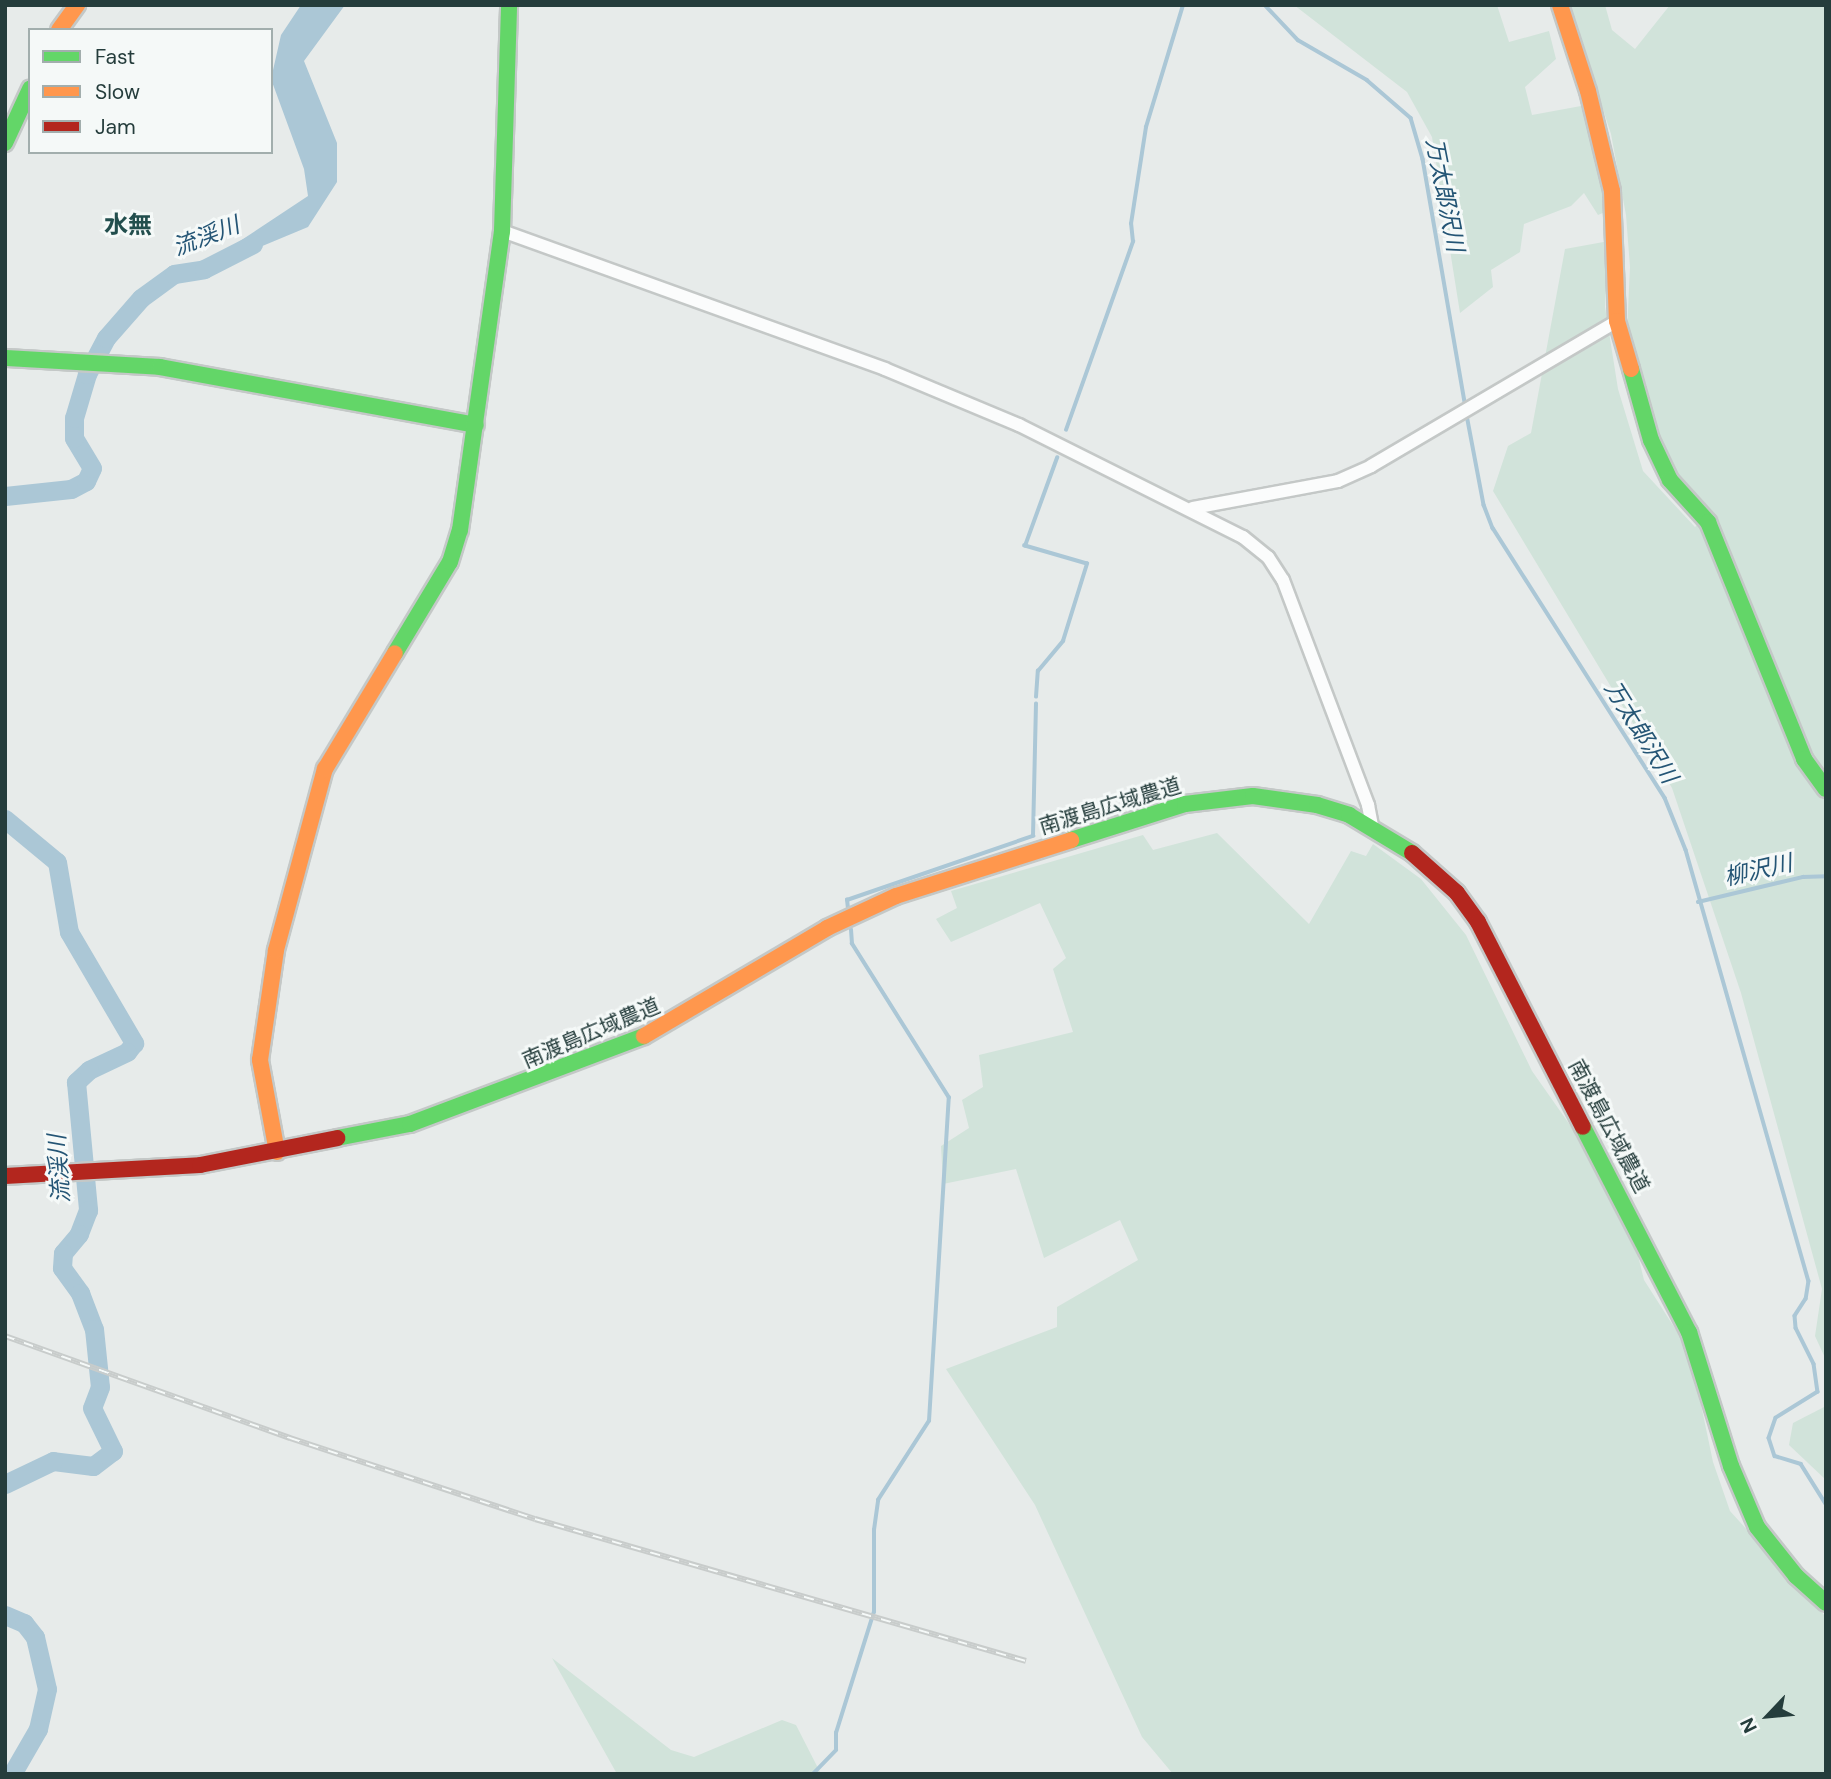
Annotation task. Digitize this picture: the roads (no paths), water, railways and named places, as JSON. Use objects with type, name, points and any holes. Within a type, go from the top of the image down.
[{"type":"street","points":[[60,28],[77,5]]},
{"type":"street","points":[[277,1152],[260,1060],[276,950],[315,798],[326,769],[450,562],[460,530],[502,231],[509,5]]},
{"type":"street","points":[[1560,5],[1594,114],[1612,191],[1617,231],[1617,321],[1656,455],[1670,480],[1708,522],[1804,759],[1826,789]]},
{"type":"street","points":[[5,143],[28,93]]},
{"type":"street","points":[[502,231],[886,369],[1019,425],[1193,508],[1244,537],[1277,569],[1368,805],[1372,825]]},
{"type":"street","points":[[1193,508],[1338,481],[1371,466],[1617,321]]},
{"type":"street","points":[[5,358],[135,365],[476,425]]},
{"type":"street","name":"南渡島広域農道","points":[[5,1176],[158,1170],[277,1152],[410,1124],[594,1059],[689,1012],[859,911],[1160,811],[1253,796],[1317,805],[1372,825],[1430,866],[1478,922],[1689,1332],[1731,1466],[1757,1527],[1796,1576],[1826,1603]]},
{"type":"water","points":[[301,5],[345,5],[304,61],[337,143],[337,182],[308,227],[231,259],[234,245],[308,196],[304,169],[273,84],[273,70],[281,35]]},
{"type":"waterway","points":[[1066,430],[1133,242],[1131,224],[1146,127],[1183,5]]},
{"type":"waterway","name":"万太郎沢川","points":[[1265,5],[1298,40],[1367,80],[1411,118],[1423,159],[1466,407]]},
{"type":"waterway","name":"流渓川","points":[[5,496],[71,489],[86,481],[92,468],[74,438],[74,418],[87,374],[106,338],[141,298],[174,274],[204,269],[253,244]]},
{"type":"waterway","name":"万太郎沢川","points":[[1467,415],[1484,505],[1493,528],[1665,798],[1686,850],[1809,1281],[1806,1299],[1795,1316],[1796,1328],[1814,1364],[1818,1392],[1776,1418],[1769,1438],[1775,1456],[1801,1464],[1826,1504]]},
{"type":"waterway","points":[[1036,697],[1038,671],[1063,641],[1087,564],[1025,546],[1057,458]]},
{"type":"waterway","points":[[848,909],[847,900],[1033,836],[1036,704]]},
{"type":"waterway","name":"流渓川","points":[[5,819],[57,862],[69,932],[134,1043],[127,1052],[89,1070],[76,1082],[88,1210],[79,1234],[63,1253],[62,1268],[80,1293],[94,1329],[100,1387],[92,1408],[113,1451],[93,1466],[53,1461],[5,1484]]},
{"type":"waterway","name":"柳沢川","points":[[1698,902],[1803,877],[1826,876]]},
{"type":"waterway","points":[[813,1774],[836,1750],[836,1733],[874,1612],[874,1530],[878,1500],[929,1421],[949,1098],[852,944],[851,930]]},
{"type":"waterway","name":"流渓川","points":[[5,1615],[24,1623],[35,1637],[47,1689],[38,1729],[12,1774]]},
{"type":"railway","points":[[5,1336],[290,1438],[535,1519],[1026,1661]]},
{"type":"district","name":"水無","points":[[128,225]]}]
